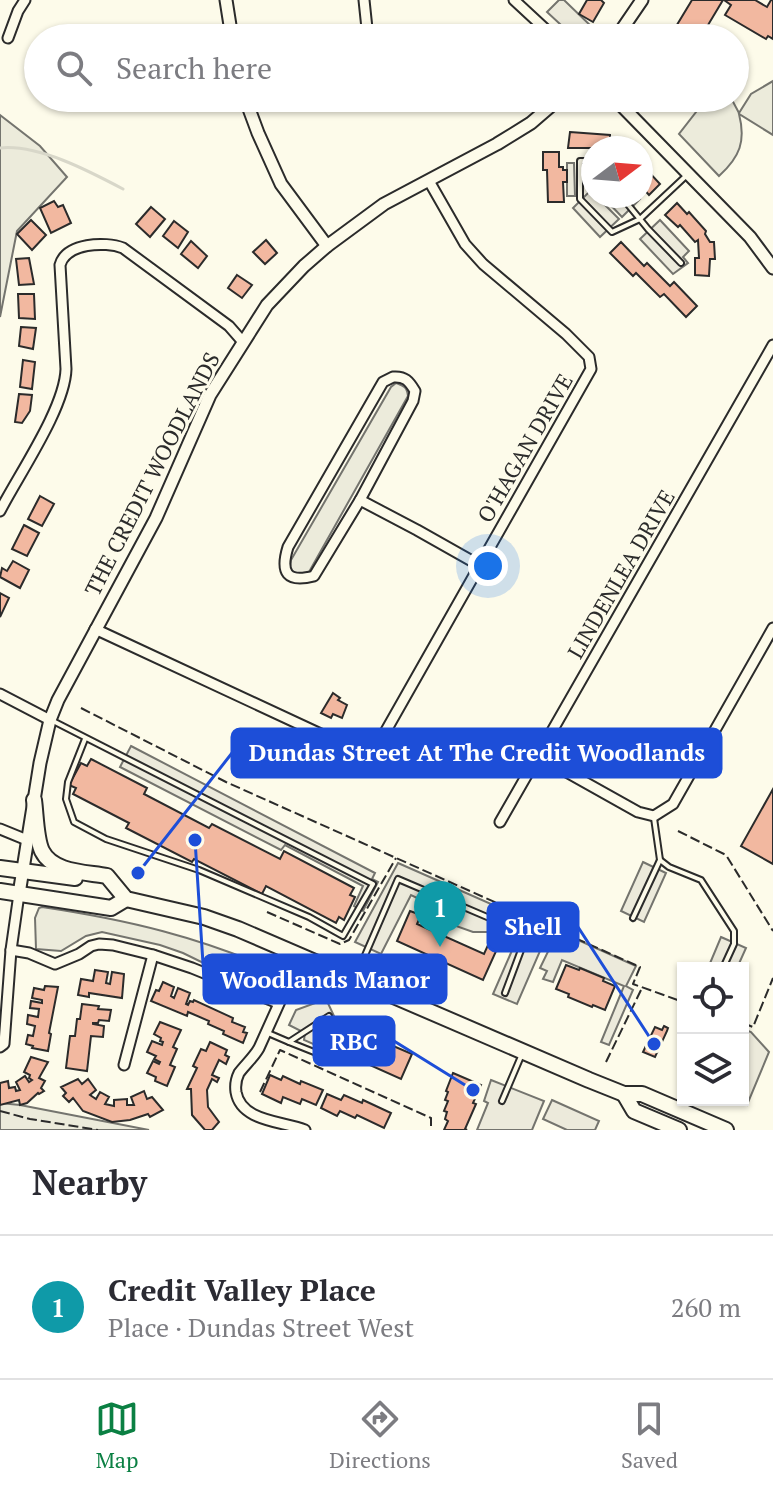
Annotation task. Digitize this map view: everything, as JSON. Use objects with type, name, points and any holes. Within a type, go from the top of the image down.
[{"type":"main road","points":[[34,800],[41,849],[47,857],[68,869],[107,876],[126,899],[204,917],[301,955],[624,1094],[642,1094],[706,1126],[726,1130]]},
{"type":"main road","points":[[0,868],[115,885]]},
{"type":"main road","points":[[0,891],[111,908],[126,899]]},
{"type":"main road","points":[[624,1094],[634,1111],[679,1130]]},
{"type":"street","points":[[8,38],[25,0]]},
{"type":"street","points":[[226,0],[230,24]]},
{"type":"street","points":[[364,0],[367,24]]},
{"type":"street","points":[[514,0],[540,24]]},
{"type":"street","points":[[626,24],[642,0]]},
{"type":"street","points":[[250,112],[281,184],[327,246]]},
{"type":"street","name":"THE CREDIT WOODLANDS","points":[[19,894],[40,763],[58,700],[156,518],[210,395],[267,305],[327,246],[384,204],[519,130],[542,112]]},
{"type":"street","points":[[628,112],[750,237],[773,268]]},
{"type":"street","name":"O'HAGAN DRIVE","points":[[95,629],[355,750],[369,752],[379,743],[591,369],[589,357],[566,334],[483,264],[465,244],[429,181]]},
{"type":"street","points":[[0,511],[45,430],[64,386],[66,369],[60,265],[66,254],[100,245],[123,248],[229,326],[243,342]]},
{"type":"street","name":"LINDENLEA DRIVE","points":[[500,822],[773,345]]},
{"type":"street","points":[[393,377],[404,377],[415,391],[413,401],[360,500],[314,576],[301,579],[291,577],[285,570],[284,561],[288,547],[383,382],[393,377]]},
{"type":"street","points":[[360,500],[479,565]]},
{"type":"street","points":[[538,756],[638,812],[654,816],[673,804],[773,628]]},
{"type":"street","points":[[0,694],[50,720]]},
{"type":"street","points":[[0,829],[27,840]]},
{"type":"street","points":[[0,1047],[4,1044],[19,894]]},
{"type":"street","points":[[11,950],[29,953],[55,964],[99,944],[113,945],[192,968],[278,1003]]},
{"type":"street","points":[[124,1065],[153,955]]},
{"type":"street","points":[[301,955],[266,1032],[235,1086],[237,1099],[255,1116],[305,1130]]},
{"type":"lane","points":[[581,161],[581,200]]},
{"type":"lane","points":[[589,208],[612,232],[640,219],[689,174]]},
{"type":"lane","points":[[631,208],[681,263]]},
{"type":"lane","points":[[50,720],[373,884],[343,936],[309,917],[199,870],[106,839],[74,822],[66,799],[68,782],[85,739]]},
{"type":"lane","points":[[633,918],[660,860],[654,816]]},
{"type":"lane","points":[[660,860],[701,880],[734,931],[734,944],[726,962]]},
{"type":"lane","points":[[355,979],[398,879],[527,934],[505,993]]},
{"type":"lane","points":[[0,948],[11,950]]},
{"type":"lane","points":[[289,1042],[329,1016]]},
{"type":"lane","points":[[266,1032],[319,1054]]},
{"type":"lane","points":[[502,1101],[522,1051]]},
{"type":"shaded area","points":[[559,0],[564,0],[589,24],[560,24],[547,12]]},
{"type":"shaded area","points":[[773,81],[773,135],[739,114],[742,132],[740,148],[719,176],[679,134],[696,112],[749,112],[751,94]]},
{"type":"shaded area","points":[[0,115],[40,146],[67,177],[17,231],[0,317]]},
{"type":"shaded area","points":[[567,163],[574,163],[575,196],[567,196]]},
{"type":"shaded area","points":[[581,200],[581,208],[608,208],[619,219],[600,237],[573,208]]},
{"type":"shaded area","points":[[613,208],[631,208],[622,217]]},
{"type":"shaded area","points":[[660,220],[689,251],[683,257],[688,263],[673,274],[640,239]]},
{"type":"shaded area","points":[[396,383],[405,387],[408,396],[309,572],[301,575],[295,573],[290,569],[291,560]]},
{"type":"shaded area","points":[[131,746],[375,873],[372,879],[378,882],[363,911],[354,906],[363,886],[285,845],[281,850],[120,767]]},
{"type":"shaded area","points":[[643,862],[666,873],[644,922],[621,911]]},
{"type":"shaded area","points":[[398,863],[543,927],[540,933],[547,935],[517,1004],[493,994],[517,939],[503,934],[507,926],[496,922],[491,932],[473,932],[456,926],[462,912],[458,903],[441,896],[436,907],[411,895],[381,954],[355,942]]},
{"type":"shaded area","points":[[42,907],[163,931],[279,972],[271,992],[267,994],[183,953],[102,932],[86,936],[61,951],[36,949],[35,918]]},
{"type":"shaded area","points":[[558,931],[636,966],[626,986],[633,990],[609,1045],[601,1042],[624,986],[562,960],[553,982],[543,979],[547,971],[540,968]]},
{"type":"shaded area","points":[[721,937],[746,948],[740,962],[711,962]]},
{"type":"shaded area","points":[[326,999],[334,1016],[320,1047],[304,1040],[305,1033],[289,1025],[296,1010]]},
{"type":"shaded area","points":[[749,1031],[769,1052],[749,1100]]},
{"type":"shaded area","points":[[491,1080],[544,1101],[532,1130],[477,1130],[488,1103],[484,1101]]},
{"type":"shaded area","points":[[552,1100],[599,1121],[595,1130],[567,1130],[543,1119]]},
{"type":"shaded area","points":[[0,1103],[20,1105],[149,1130],[0,1130]]},
{"type":"building","points":[[587,0],[601,0],[604,3],[593,22],[579,14]]},
{"type":"building","points":[[692,0],[723,0],[709,24],[677,24]]},
{"type":"building","points":[[724,0],[755,0],[767,7],[773,0],[773,39],[768,36],[766,39],[749,29],[749,24],[740,24],[725,15],[731,5]]},
{"type":"building","points":[[570,132],[610,135],[581,136],[581,148],[568,148]]},
{"type":"building","points":[[543,152],[559,152],[559,167],[567,170],[567,182],[563,182],[564,202],[548,202]]},
{"type":"building","points":[[653,176],[660,184],[653,191]]},
{"type":"building","points":[[54,201],[58,207],[63,205],[71,223],[51,233],[40,208]]},
{"type":"building","points":[[677,203],[706,231],[710,242],[714,242],[715,259],[710,259],[709,276],[695,275],[695,258],[699,258],[698,240],[695,242],[680,225],[678,227],[665,215]]},
{"type":"building","points":[[151,207],[165,219],[150,237],[136,224]]},
{"type":"building","points":[[31,220],[46,235],[32,250],[17,234]]},
{"type":"building","points":[[174,221],[188,232],[178,248],[163,236]]},
{"type":"building","points":[[266,240],[277,253],[265,264],[253,252]]},
{"type":"building","points":[[191,241],[207,256],[198,268],[181,254]]},
{"type":"building","points":[[621,242],[644,266],[647,263],[670,286],[674,282],[697,306],[686,317],[664,294],[660,297],[636,273],[633,276],[610,253]]},
{"type":"building","points":[[29,258],[34,284],[19,285],[16,259]]},
{"type":"building","points":[[237,275],[252,285],[242,298],[228,288]]},
{"type":"building","points":[[18,294],[34,294],[35,319],[19,318]]},
{"type":"building","points":[[21,327],[36,328],[33,349],[19,346]]},
{"type":"building","points":[[23,360],[35,362],[32,389],[20,387]]},
{"type":"building","points":[[19,394],[32,395],[30,411],[22,423],[15,422]]},
{"type":"building","points":[[40,496],[54,504],[42,526],[28,519]]},
{"type":"building","points":[[24,525],[39,533],[27,556],[12,549]]},
{"type":"building","points":[[13,561],[29,570],[20,588],[0,577],[2,568],[7,571]]},
{"type":"building","points":[[0,593],[9,598],[0,617]]},
{"type":"building","points":[[333,693],[347,705],[342,718],[333,714],[331,718],[321,713]]},
{"type":"building","points":[[91,759],[147,788],[144,794],[209,828],[212,824],[280,859],[284,851],[354,888],[350,895],[355,897],[344,920],[339,917],[336,923],[266,886],[262,894],[126,828],[129,823],[73,794],[76,788],[69,785],[81,763],[87,766]]},
{"type":"building","points":[[773,789],[773,864],[741,846]]},
{"type":"building","points":[[410,911],[421,915],[417,924],[484,954],[488,945],[497,949],[483,980],[397,941]]},
{"type":"building","points":[[566,965],[604,978],[603,981],[615,986],[605,1010],[568,997],[569,994],[556,989]]},
{"type":"building","points":[[95,970],[108,972],[106,983],[110,984],[112,972],[124,974],[122,998],[89,993],[89,997],[78,995],[81,979],[93,981]]},
{"type":"building","points":[[163,982],[174,987],[171,996],[174,998],[178,988],[190,993],[186,1004],[194,1000],[245,1027],[243,1032],[247,1033],[243,1043],[223,1034],[224,1031],[208,1024],[209,1021],[188,1012],[187,1016],[151,1001]]},
{"type":"building","points":[[45,986],[58,987],[48,1051],[26,1044],[28,1035],[33,1036],[35,1026],[27,1024],[28,1015],[38,1017],[39,1009],[30,1008],[31,1001],[42,1003],[42,1000],[32,998],[34,988],[44,990]]},
{"type":"building","points":[[82,1004],[111,1010],[109,1021],[93,1023],[104,1026],[103,1037],[91,1036],[87,1071],[66,1068],[70,1036],[75,1036]]},
{"type":"building","points":[[335,1021],[412,1054],[401,1079],[325,1045]]},
{"type":"building","points":[[160,1022],[181,1030],[173,1047],[177,1049],[170,1065],[175,1067],[167,1086],[147,1073],[153,1061],[160,1062],[147,1052],[152,1041],[162,1045],[161,1038],[154,1034]]},
{"type":"building","points":[[664,1026],[668,1028],[655,1057],[643,1052],[655,1027],[662,1030]]},
{"type":"building","points":[[210,1042],[227,1050],[225,1055],[229,1057],[226,1064],[219,1060],[212,1075],[219,1078],[217,1082],[212,1079],[207,1090],[208,1107],[219,1122],[212,1130],[205,1130],[192,1115],[191,1089],[187,1089],[197,1068],[193,1066],[201,1049],[206,1051]]},
{"type":"building","points":[[31,1057],[48,1062],[39,1078],[45,1081],[41,1088],[44,1091],[27,1103],[20,1105],[19,1100],[0,1105],[0,1083],[8,1081],[9,1088],[15,1087],[16,1091],[20,1090],[16,1082],[25,1076],[29,1082],[32,1080],[24,1072]]},
{"type":"building","points":[[453,1073],[481,1085],[467,1130],[444,1130],[448,1121],[445,1119],[447,1112],[444,1111],[448,1101],[445,1100],[446,1091]]},
{"type":"building","points":[[270,1075],[281,1080],[283,1076],[300,1084],[301,1081],[323,1090],[316,1105],[302,1099],[300,1104],[283,1097],[281,1103],[262,1094]]},
{"type":"building","points":[[78,1079],[82,1084],[88,1079],[96,1090],[90,1095],[96,1099],[100,1092],[109,1097],[105,1104],[114,1106],[114,1100],[127,1099],[127,1105],[134,1105],[131,1097],[144,1091],[147,1099],[152,1097],[163,1110],[150,1117],[148,1114],[112,1122],[83,1111],[73,1098],[69,1102],[63,1096],[66,1093],[61,1087]]},
{"type":"building","points":[[327,1094],[341,1100],[344,1095],[362,1103],[363,1100],[391,1113],[384,1128],[357,1115],[355,1118],[340,1111],[337,1116],[321,1108]]},
{"type":"waterway","points":[[0,148],[47,154],[123,189]]},
{"type":"fence","points":[[81,708],[226,782],[640,967],[633,984],[677,1000]]},
{"type":"fence","points":[[678,831],[726,855],[773,931]]},
{"type":"fence","points":[[267,912],[340,944],[349,940],[396,858]]},
{"type":"fence","points":[[749,1025],[753,1027],[773,978]]},
{"type":"fence","points":[[606,1062],[642,988]]},
{"type":"fence","points":[[260,1092],[280,1050],[431,1118],[431,1130]]},
{"type":"fence","points":[[0,1111],[98,1130]]},
{"type":"place","name":"Woodlands Manor","points":[[195,840]]},
{"type":"place","name":"Dundas Street At The Credit Woodlands","points":[[138,873]]},
{"type":"place","name":"Credit Valley Place","points":[[440,947]]},
{"type":"place","name":"Shell","points":[[654,1044]]},
{"type":"place","name":"RBC","points":[[473,1090]]}]
